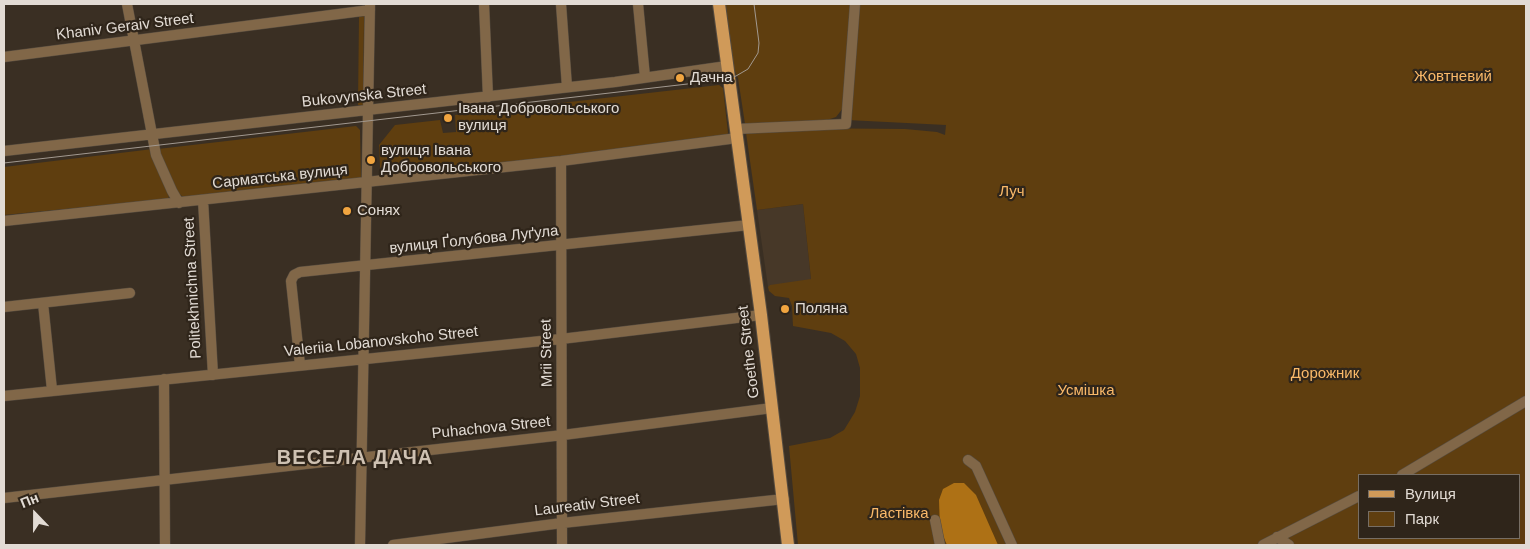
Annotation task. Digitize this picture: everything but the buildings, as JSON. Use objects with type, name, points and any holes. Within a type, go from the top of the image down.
[{"type":"main road","name":"Goethe Street","points":[[719,4],[761,315],[788,545]]},
{"type":"street","name":"Politekhnichna Street","points":[[127,4],[151,133],[162,171],[180,202]]},
{"type":"street","points":[[484,4],[488,97]]},
{"type":"street","points":[[561,4],[567,87]]},
{"type":"street","points":[[638,4],[645,77]]},
{"type":"street","name":"Сарматська вулиця","points":[[4,221],[561,161],[736,134],[846,124],[855,4]]},
{"type":"street","name":"Khaniv Geraiv Street","points":[[4,57],[133,42],[370,7]]},
{"type":"street","points":[[360,545],[365,359],[370,7]]},
{"type":"street","name":"Bukovynska Street","points":[[4,151],[151,133],[488,97],[728,66]]},
{"type":"street","name":"Mrii Street","points":[[561,161],[562,545]]},
{"type":"street","name":"Politekhnichna Street","points":[[203,200],[213,375]]},
{"type":"street","name":"вулиця Ґолубова Луґула","points":[[300,365],[292,281],[294,275],[300,272],[749,225]]},
{"type":"street","points":[[4,307],[130,293]]},
{"type":"street","points":[[43,303],[52,390]]},
{"type":"street","name":"Valeriia Lobanovskoho Street","points":[[4,396],[561,339],[761,315]]},
{"type":"street","points":[[164,379],[165,545]]},
{"type":"street","points":[[1404,474],[1526,401]]},
{"type":"street","name":"Puhachova Street","points":[[4,498],[563,435],[772,408]]},
{"type":"street","points":[[968,460],[976,466],[1012,545]]},
{"type":"street","points":[[1263,545],[1358,496]]},
{"type":"street","name":"Laureativ Street","points":[[393,545],[562,523],[784,499]]},
{"type":"street","points":[[935,520],[940,545]]},
{"type":"street","points":[[1277,537],[1289,545]]},
{"type":"shaded area","points":[[803,204],[811,280],[768,287],[757,210]]},
{"type":"shaded area","points":[[954,483],[964,483],[976,495],[998,545],[947,545],[940,529],[939,500],[943,489]]},
{"type":"green space","points":[[724,4],[1526,4],[1526,545],[798,545],[789,446],[830,438],[844,430],[855,412],[860,396],[860,368],[856,354],[845,341],[831,333],[793,326],[792,306],[789,298],[775,296],[769,291],[768,287],[770,285],[811,279],[803,204],[757,210],[746,133],[786,128],[905,129],[937,132],[945,135],[946,125],[847,120],[843,108],[836,117],[827,120],[745,124],[738,78],[732,65]]},
{"type":"green space","points":[[359,16],[364,16],[363,105],[358,105]]},
{"type":"green space","points":[[719,85],[723,88],[728,133],[725,139],[387,175],[380,167],[379,145],[395,125],[440,120],[443,133],[456,132],[455,115]]},
{"type":"green space","points":[[356,126],[360,130],[361,179],[189,197],[182,196],[175,191],[158,149]]},
{"type":"green space","points":[[153,149],[169,196],[168,199],[4,215],[4,167]]},
{"type":"tram line","points":[[4,163],[722,80],[736,76],[748,69],[758,53],[759,43],[754,4]]},
{"type":"place","name":"Дачна","points":[[680,78]]},
{"type":"place","name":"Івана Добровольського вулиця","points":[[448,118]]},
{"type":"place","name":"вулиця Івана Добровольського","points":[[371,160]]},
{"type":"place","name":"Сонях","points":[[347,211]]},
{"type":"place","name":"Поляна","points":[[785,309]]},
{"type":"district","name":"ВЕСЕЛА ДАЧА","points":[[355,458]]},
{"type":"park label","name":"Жовтневий","points":[[1453,77]]},
{"type":"park label","name":"Луч","points":[[1012,192]]},
{"type":"park label","name":"Дорожник","points":[[1325,374]]},
{"type":"park label","name":"Усмішка","points":[[1086,391]]},
{"type":"park label","name":"Ластівка","points":[[899,514]]}]
